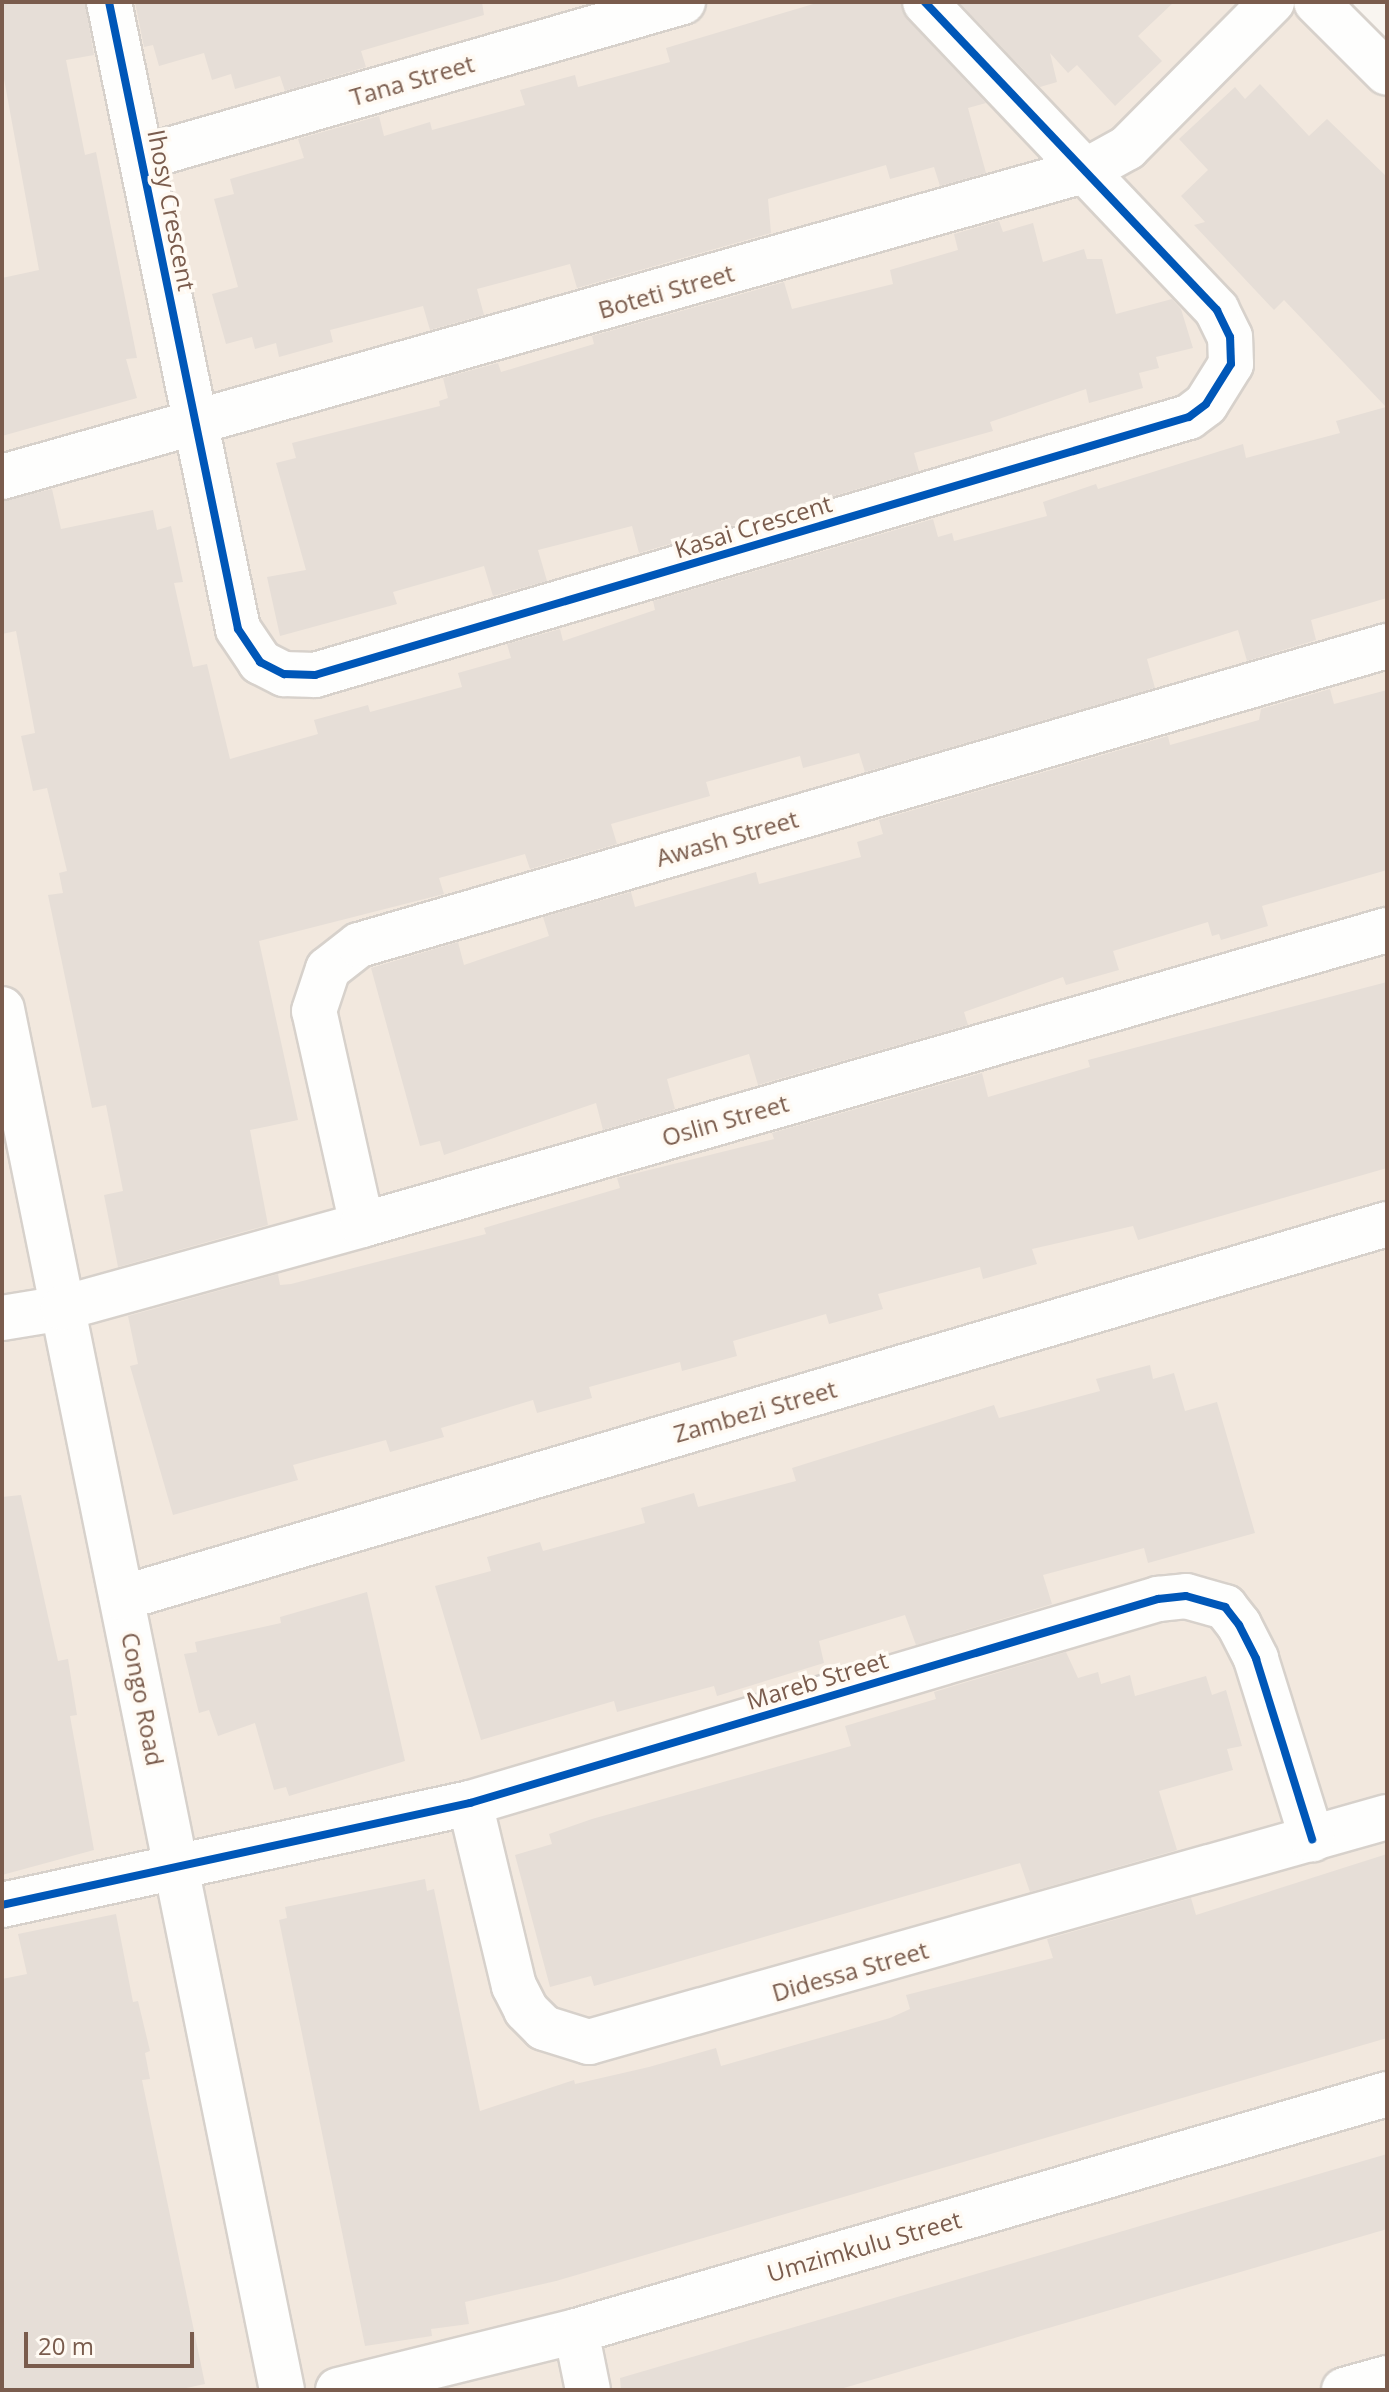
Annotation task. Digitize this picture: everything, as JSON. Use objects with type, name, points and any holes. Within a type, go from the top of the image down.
[{"type":"street","name":"Ihosy Crescent","points":[[109,2],[196,426]]},
{"type":"street","name":"Tana Street","points":[[141,158],[683,2]]},
{"type":"street","points":[[925,2],[1087,170]]},
{"type":"street","name":"Boteti Street","points":[[2,477],[196,426],[1087,170],[1127,148],[1272,2]]},
{"type":"street","points":[[1316,2],[1387,73]]},
{"type":"street","name":"Kasai Crescent","points":[[196,426],[238,629],[249,649],[260,662],[284,674],[315,675],[367,663],[1189,417],[1225,381],[1231,364],[1230,337],[1196,283],[1087,170]]},
{"type":"street","name":"Awash Street","points":[[362,1225],[314,1011],[328,969],[359,945],[1387,646]]},
{"type":"street","name":"Oslin Street","points":[[2,1318],[63,1308],[362,1225],[1387,930]]},
{"type":"street","name":"Congo Road","points":[[2,1009],[282,2390]]},
{"type":"street","name":"Zambezi Street","points":[[122,1598],[1387,1224]]},
{"type":"street","name":"Mareb Street","points":[[2,1905],[470,1803],[1158,1599],[1186,1596],[1225,1607],[1239,1625],[1256,1659],[1312,1839]]},
{"type":"street","name":"Didessa Street","points":[[470,1803],[514,1986],[526,2010],[544,2028],[589,2042],[1387,1817]]},
{"type":"street","name":"Umzimkulu Street","points":[[338,2390],[576,2331],[1387,2094]]},
{"type":"street","points":[[576,2331],[588,2390]]},
{"type":"street","points":[[1344,2390],[1387,2378]]},
{"type":"shaded area","points":[[2,2],[1339,2],[1387,53],[1387,2390],[2,2390]]},
{"type":"building","points":[[2,2],[85,2],[94,55],[66,60],[85,155],[96,152],[137,358],[126,359],[137,398],[2,436],[2,278],[39,270],[2,68]]},
{"type":"building","points":[[135,2],[482,2],[484,15],[361,51],[366,67],[285,91],[280,76],[235,89],[231,74],[212,80],[204,53],[159,66],[153,45],[144,47]]},
{"type":"building","points":[[820,2],[901,2],[907,19],[986,103],[968,108],[986,173],[940,186],[934,167],[890,179],[886,165],[768,199],[771,233],[577,288],[570,264],[477,289],[484,315],[430,330],[423,306],[330,330],[333,342],[279,357],[276,343],[255,349],[252,337],[226,344],[212,294],[238,287],[214,199],[234,194],[230,179],[304,158],[298,139],[379,116],[384,136],[430,122],[432,130],[525,105],[520,90],[575,75],[578,87],[670,62],[666,48]]},
{"type":"building","points":[[959,2],[1174,2],[1138,36],[1162,61],[1115,106],[1077,65],[1068,73],[1050,53],[1057,82],[1040,87]]},
{"type":"building","points":[[1260,84],[1309,136],[1327,119],[1387,177],[1387,598],[1311,620],[1316,640],[1247,661],[1238,630],[1147,659],[1155,688],[865,772],[859,753],[803,768],[800,756],[706,782],[710,796],[611,824],[617,844],[530,869],[525,854],[439,878],[444,894],[259,941],[298,1120],[250,1130],[268,1225],[118,1267],[104,1195],[123,1191],[106,1105],[92,1108],[48,895],[63,893],[59,873],[67,871],[47,788],[33,791],[21,736],[35,733],[16,631],[2,634],[2,501],[52,489],[61,529],[153,510],[157,530],[171,526],[183,582],[174,583],[193,667],[207,664],[230,759],[318,734],[314,720],[368,705],[370,712],[462,687],[458,673],[511,658],[507,644],[560,629],[563,641],[655,610],[653,601],[933,519],[938,537],[952,533],[954,541],[1047,516],[1043,502],[1096,484],[1098,489],[1243,444],[1246,458],[1340,433],[1336,421],[1386,407],[1284,300],[1274,310],[1194,225],[1205,222],[1181,196],[1208,170],[1179,139],[1235,87],[1245,99]]},
{"type":"building","points":[[999,221],[1003,232],[1033,223],[1043,262],[1084,249],[1087,259],[1102,259],[1116,314],[1172,299],[1181,309],[1193,348],[1156,357],[1159,368],[1139,373],[1143,388],[1089,403],[1086,389],[990,422],[993,431],[914,453],[919,471],[639,553],[632,526],[538,550],[547,581],[493,596],[484,566],[393,592],[397,604],[280,636],[267,577],[306,570],[276,463],[296,458],[292,443],[440,406],[439,401],[448,398],[443,378],[498,363],[501,372],[594,344],[592,336],[784,282],[792,309],[893,284],[890,270],[958,250],[954,234]]},
{"type":"building","points":[[1330,689],[1334,704],[1387,690],[1387,870],[1262,906],[1268,926],[1221,940],[1219,934],[1212,936],[1208,922],[1113,951],[1119,970],[1066,985],[1063,977],[964,1012],[968,1025],[758,1085],[749,1054],[667,1079],[675,1109],[603,1130],[596,1103],[444,1155],[440,1141],[420,1146],[371,968],[458,942],[464,965],[549,936],[543,917],[631,892],[635,907],[756,872],[759,884],[861,857],[857,842],[883,834],[879,820],[1168,736],[1170,745],[1259,720],[1261,709]]},
{"type":"building","points":[[1387,982],[1387,1168],[1138,1240],[1133,1226],[1032,1249],[1037,1264],[983,1279],[980,1267],[878,1294],[883,1309],[829,1324],[826,1314],[733,1341],[737,1356],[682,1371],[680,1362],[589,1387],[592,1398],[537,1413],[533,1400],[441,1428],[444,1437],[390,1452],[386,1440],[293,1465],[298,1480],[173,1515],[130,1366],[138,1364],[128,1316],[278,1274],[280,1285],[291,1284],[486,1234],[484,1228],[620,1188],[617,1178],[774,1139],[772,1133],[982,1073],[988,1097],[1090,1067],[1088,1060]]},
{"type":"building","points":[[1150,1365],[1153,1379],[1174,1373],[1185,1411],[1217,1402],[1255,1533],[1148,1563],[1144,1548],[1043,1575],[1052,1604],[916,1645],[905,1615],[819,1641],[824,1663],[717,1696],[714,1686],[617,1712],[614,1701],[481,1740],[435,1586],[491,1571],[487,1557],[540,1542],[543,1551],[645,1523],[641,1508],[694,1493],[698,1507],[796,1481],[792,1468],[994,1405],[999,1418],[1100,1391],[1096,1379]]},
{"type":"building","points":[[21,1495],[58,1661],[68,1659],[77,1715],[70,1716],[94,1850],[2,1875],[2,1497]]},
{"type":"building","points":[[367,1592],[405,1761],[289,1796],[286,1787],[274,1790],[255,1723],[218,1736],[209,1710],[199,1713],[184,1654],[197,1652],[195,1642],[281,1623],[280,1617]]},
{"type":"building","points":[[1066,1652],[1078,1678],[1098,1672],[1101,1684],[1130,1675],[1135,1696],[1206,1676],[1212,1695],[1226,1690],[1242,1746],[1227,1749],[1233,1770],[1159,1791],[1177,1850],[1030,1892],[1020,1863],[594,1986],[591,1976],[550,1987],[515,1855],[552,1844],[549,1834],[592,1819],[851,1746],[845,1726],[936,1699],[934,1692]]},
{"type":"building","points":[[1387,1854],[1387,2038],[556,2281],[465,2302],[469,2324],[431,2329],[432,2336],[365,2346],[279,1920],[287,1918],[285,1907],[425,1879],[427,1891],[434,1889],[480,2111],[574,2080],[575,2084],[716,2048],[721,2066],[890,2018],[910,2009],[906,1995],[1053,1958],[1047,1939],[1191,1898],[1196,1915]]},
{"type":"building","points":[[116,1914],[133,2002],[138,2001],[150,2051],[145,2053],[150,2079],[142,2080],[205,2384],[177,2390],[2,2390],[2,1979],[27,1974],[18,1934]]},
{"type":"building","points":[[1387,2154],[1387,2229],[837,2390],[621,2390],[620,2378]]},
{"type":"cycle path","points":[[109,2],[238,629],[260,662],[284,674],[315,675],[1189,417],[1206,404],[1231,364],[1230,337],[1217,310],[925,2]]},
{"type":"cycle path","points":[[2,1905],[470,1803],[1158,1599],[1186,1596],[1225,1607],[1239,1625],[1256,1659],[1312,1839]]}]
